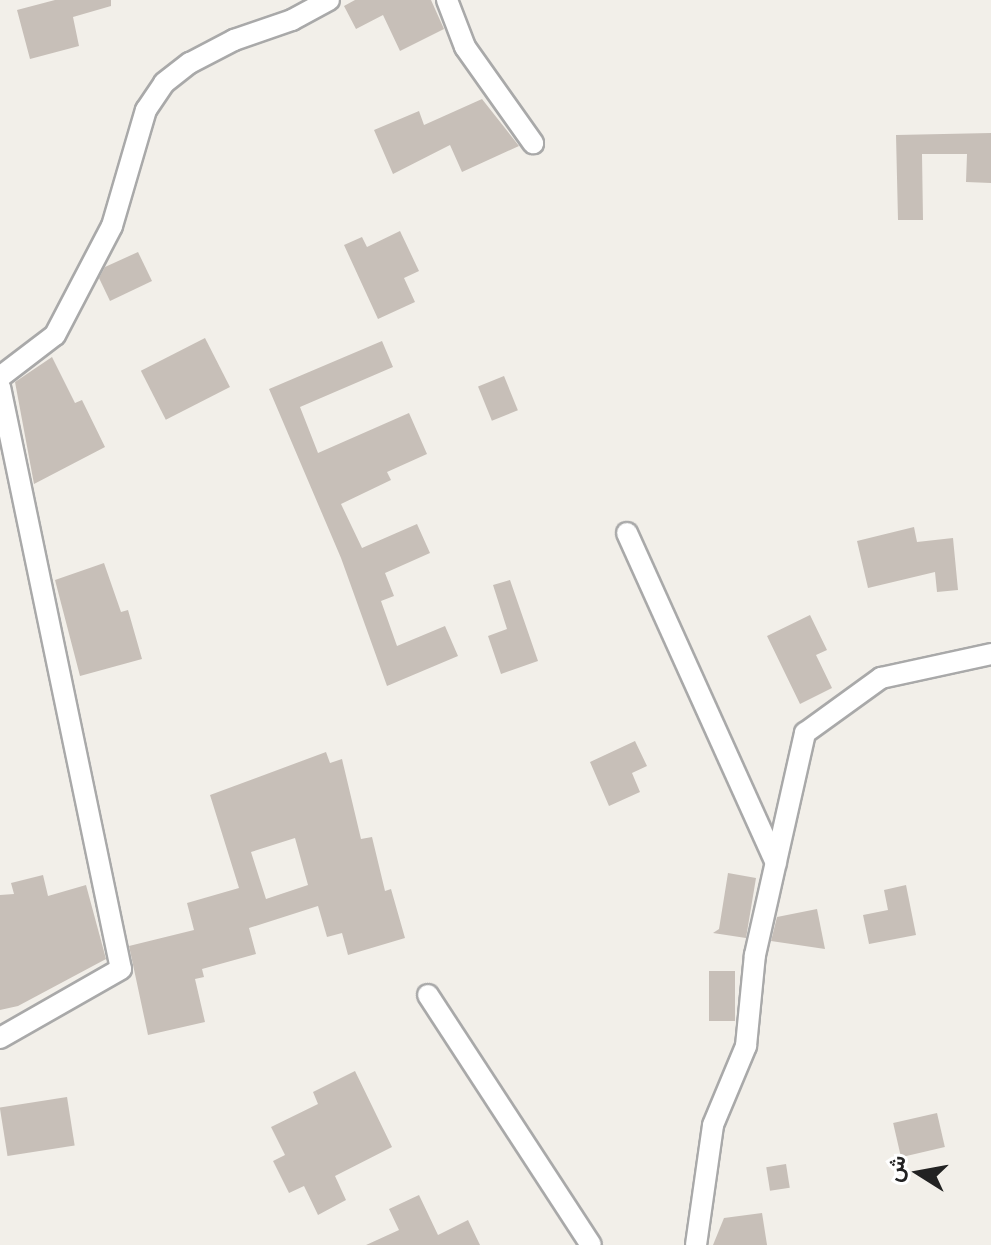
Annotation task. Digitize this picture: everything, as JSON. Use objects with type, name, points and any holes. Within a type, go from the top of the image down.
[{"type":"street","points":[[0,377],[55,335],[112,226],[146,110],[164,83],[223,46],[292,20],[329,0]]},
{"type":"street","points":[[447,0],[465,47],[533,143]]},
{"type":"street","points":[[0,387],[121,969],[0,1038]]},
{"type":"street","points":[[627,533],[776,863]]},
{"type":"street","points":[[696,1245],[713,1125],[746,1046],[755,955],[805,733],[881,678],[991,654]]},
{"type":"street","points":[[428,995],[591,1245]]},
{"type":"building","points":[[55,0],[111,0],[111,6],[73,17],[79,46],[30,59],[17,10]]},
{"type":"building","points":[[355,0],[431,0],[444,29],[400,51],[383,15],[356,29],[344,6]]},
{"type":"building","points":[[482,99],[519,146],[462,172],[450,145],[393,174],[374,130],[419,111],[424,125]]},
{"type":"building","points":[[991,133],[991,183],[966,182],[967,154],[922,154],[923,220],[898,220],[896,135]]},
{"type":"building","points":[[400,231],[419,271],[404,278],[415,302],[378,319],[344,245],[362,237],[367,247]]},
{"type":"building","points":[[138,252],[152,281],[110,301],[99,278],[105,267]]},
{"type":"building","points":[[205,338],[230,387],[166,420],[141,371]]},
{"type":"building","points":[[382,341],[393,367],[300,407],[318,453],[409,413],[427,454],[387,472],[391,480],[341,504],[362,548],[417,524],[430,553],[385,573],[394,596],[381,601],[397,646],[445,626],[458,656],[387,686],[341,558],[269,389]]},
{"type":"building","points":[[52,357],[75,403],[82,400],[105,447],[34,484],[15,382]]},
{"type":"building","points":[[504,376],[518,410],[492,421],[478,386]]},
{"type":"building","points":[[914,527],[917,542],[953,538],[958,590],[937,592],[935,572],[868,588],[857,541]]},
{"type":"building","points":[[104,563],[121,612],[128,610],[142,659],[80,676],[55,580]]},
{"type":"building","points":[[510,580],[538,661],[501,674],[488,636],[507,629],[493,585]]},
{"type":"building","points":[[810,615],[827,650],[816,655],[832,688],[800,704],[767,636]]},
{"type":"building","points":[[635,741],[647,766],[632,773],[640,792],[609,806],[590,762]]},
{"type":"building","points":[[326,752],[330,763],[342,759],[361,839],[372,837],[385,891],[391,889],[405,938],[348,955],[342,933],[327,937],[318,906],[249,928],[256,954],[202,969],[204,977],[195,979],[205,1022],[148,1035],[129,946],[194,930],[187,903],[239,888],[210,795]],"holes":[[[295,838],[308,885],[266,899],[251,852]]]},
{"type":"building","points":[[728,873],[756,878],[746,938],[713,933],[719,929]]},
{"type":"building","points":[[43,875],[48,896],[86,885],[106,959],[18,1006],[0,1010],[0,895],[14,894],[11,883]]},
{"type":"building","points":[[906,885],[916,935],[869,944],[863,915],[888,910],[884,890]]},
{"type":"building","points":[[817,909],[825,949],[771,941],[777,917]]},
{"type":"building","points":[[709,971],[735,971],[735,1021],[709,1021]]},
{"type":"building","points":[[355,1071],[392,1147],[335,1176],[346,1200],[318,1215],[304,1186],[289,1193],[273,1161],[285,1155],[271,1127],[318,1104],[313,1092]]},
{"type":"building","points":[[67,1097],[75,1145],[8,1156],[0,1108]]},
{"type":"building","points":[[937,1113],[945,1147],[901,1157],[893,1123]]},
{"type":"building","points":[[786,1164],[790,1188],[770,1191],[766,1167]]},
{"type":"building","points":[[419,1195],[438,1235],[468,1220],[480,1245],[366,1245],[399,1230],[389,1209]]},
{"type":"building","points":[[762,1213],[767,1245],[713,1245],[724,1218]]}]
